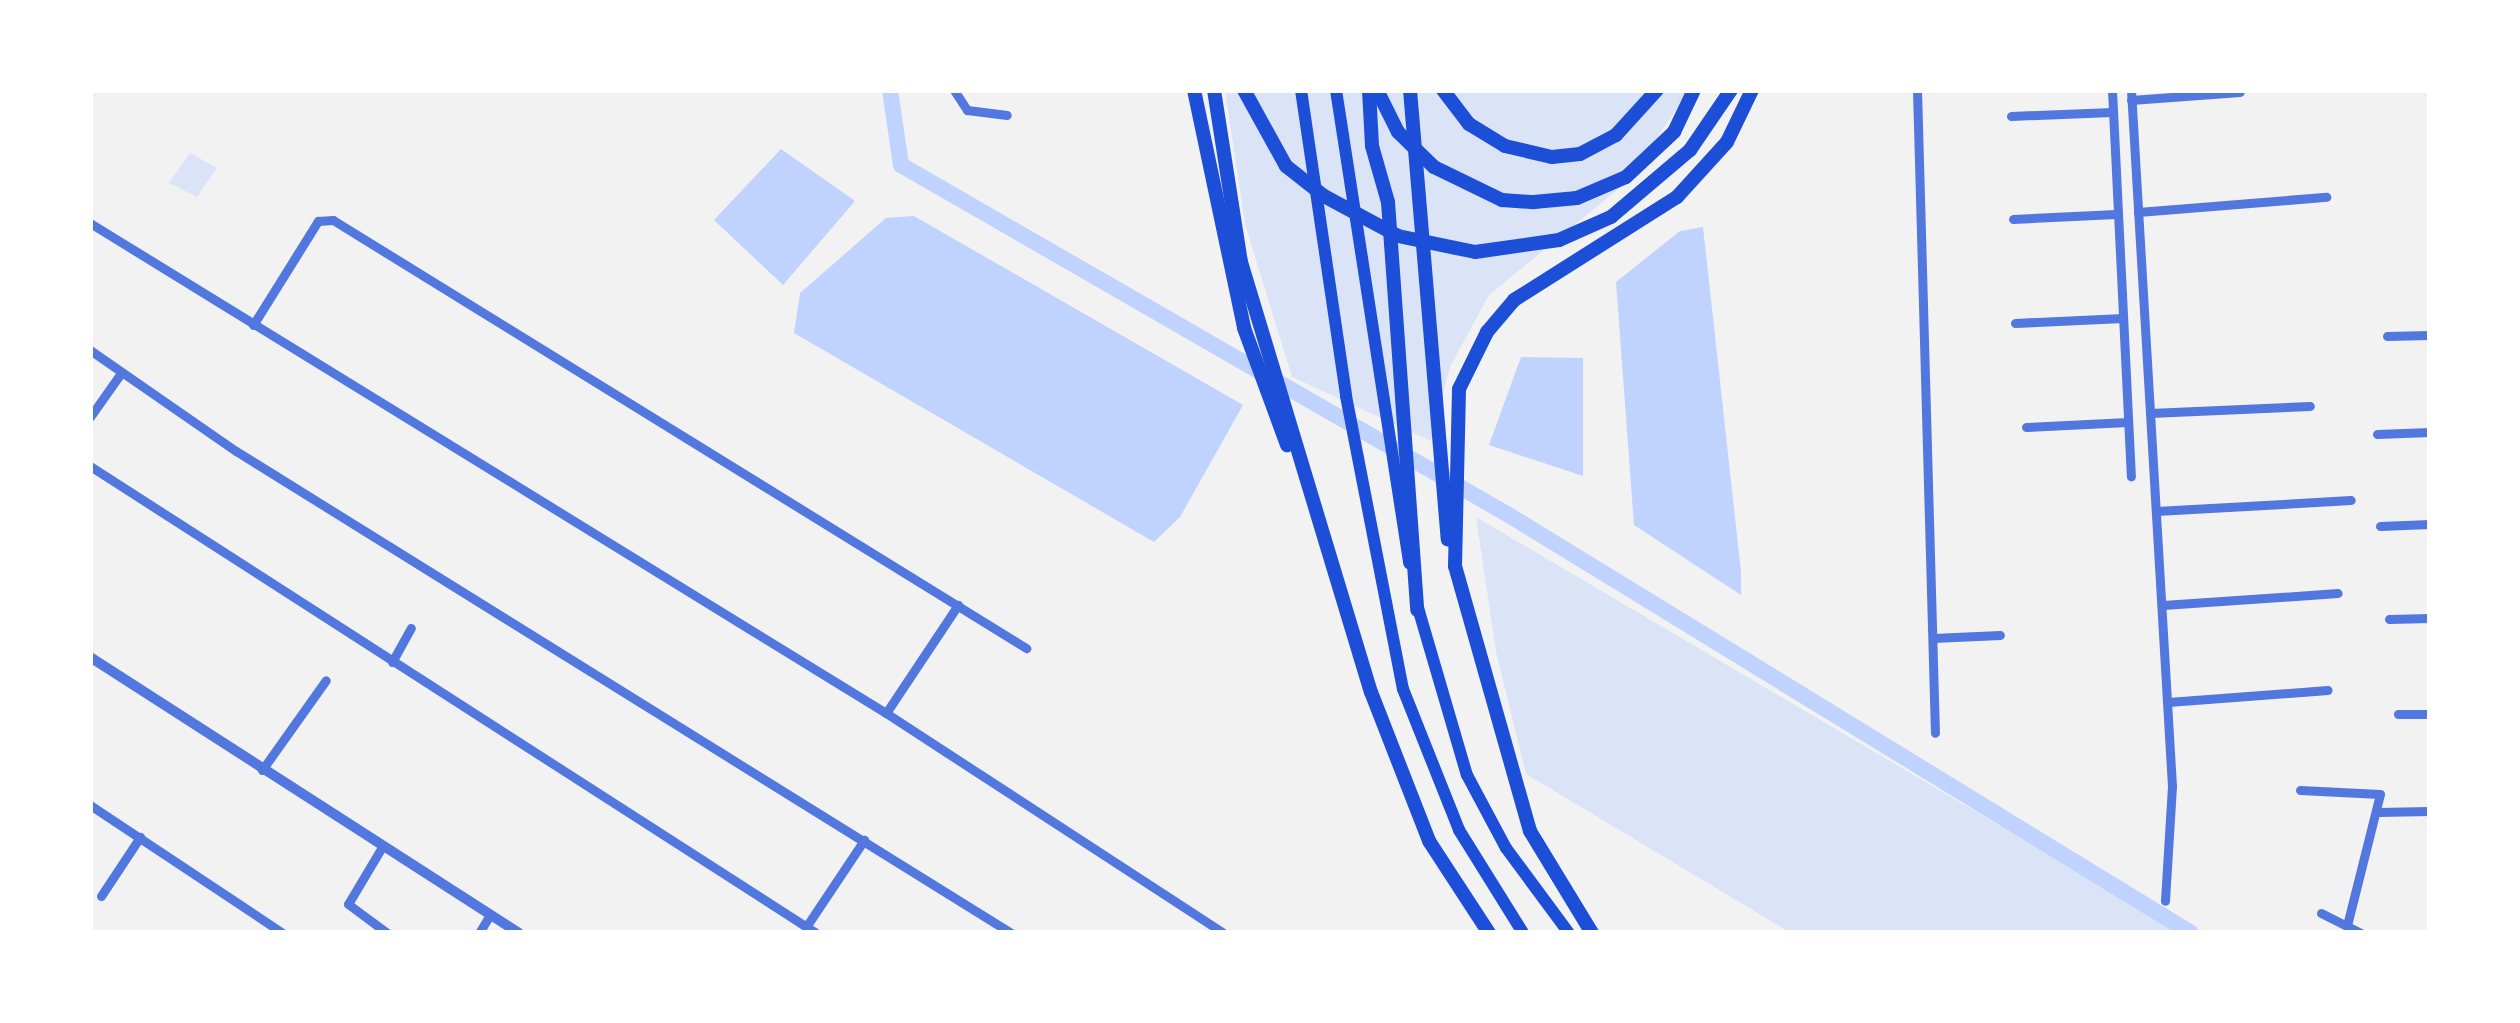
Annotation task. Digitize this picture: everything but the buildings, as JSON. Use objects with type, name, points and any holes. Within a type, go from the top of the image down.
[{"type":"main road","points":[[1194,90],[1244,328],[1281,413]]},
{"type":"main road","points":[[1214,90],[1241,262],[1281,413],[1396,768],[1429,841],[1489,933]]},
{"type":"main road","points":[[1244,90],[1286,166],[1324,196],[1398,236],[1475,252],[1559,240],[1611,218],[1690,150],[1731,90]]},
{"type":"main road","points":[[1301,90],[1381,600],[1427,762],[1523,933]]},
{"type":"main road","points":[[1336,90],[1376,350],[1394,427],[1418,610],[1467,775],[1506,848],[1569,933]]},
{"type":"main road","points":[[1373,90],[1372,146],[1388,202],[1394,427]]},
{"type":"main road","points":[[1373,90],[1398,132],[1434,167],[1502,200],[1534,202],[1577,198],[1626,177],[1674,132],[1694,90]]},
{"type":"main road","points":[[1410,90],[1437,450],[1455,566],[1530,831],[1592,933]]},
{"type":"main road","points":[[1443,90],[1468,124],[1505,146],[1566,157],[1631,124],[1657,90]]},
{"type":"main road","points":[[1453,545],[1460,389],[1487,332],[1530,285],[1677,197],[1727,142],[1752,90]]},
{"type":"street","points":[[955,90],[968,110],[1007,115]]},
{"type":"street","points":[[1917,90],[1935,733]]},
{"type":"street","points":[[2112,90],[2131,477]]},
{"type":"street","points":[[2165,901],[2173,850],[2168,702],[2131,95],[2240,92]]},
{"type":"street","points":[[2011,116],[2112,112]]},
{"type":"street","points":[[2138,212],[2326,197]]},
{"type":"street","points":[[2013,219],[2116,214]]},
{"type":"street","points":[[254,325],[318,221],[333,220],[1026,648]]},
{"type":"street","points":[[90,223],[886,713],[1223,933]]},
{"type":"street","points":[[2015,323],[2123,318]]},
{"type":"street","points":[[2387,336],[2430,335]]},
{"type":"street","points":[[90,350],[1011,933]]},
{"type":"street","points":[[90,417],[121,373]]},
{"type":"street","points":[[2150,413],[2310,406]]},
{"type":"street","points":[[2026,428],[2128,422]]},
{"type":"street","points":[[2378,434],[2430,432]]},
{"type":"street","points":[[90,466],[811,930],[864,840]]},
{"type":"street","points":[[2156,511],[2351,500]]},
{"type":"street","points":[[2380,526],[2430,524]]},
{"type":"street","points":[[2163,604],[2338,593]]},
{"type":"street","points":[[886,713],[958,605]]},
{"type":"street","points":[[2389,619],[2430,618]]},
{"type":"street","points":[[392,662],[411,628]]},
{"type":"street","points":[[1933,638],[2000,634]]},
{"type":"street","points":[[90,657],[519,933]]},
{"type":"street","points":[[262,770],[326,680]]},
{"type":"street","points":[[2168,702],[2328,689]]},
{"type":"street","points":[[2398,714],[2430,714]]},
{"type":"street","points":[[2300,790],[2375,790],[2378,812],[2347,925]]},
{"type":"street","points":[[90,805],[283,933]]},
{"type":"street","points":[[2378,812],[2430,811]]},
{"type":"street","points":[[101,896],[140,837]]},
{"type":"street","points":[[382,847],[347,904],[387,933]]},
{"type":"street","points":[[2321,913],[2361,933]]},
{"type":"street","points":[[479,933],[490,915]]},
{"type":"shaded area","points":[[1225,90],[1689,90],[1628,181],[1489,295],[1450,367],[1431,441],[1292,377],[1245,224]]},
{"type":"shaded area","points":[[190,153],[217,168],[197,197],[169,183]]},
{"type":"shaded area","points":[[1476,517],[2182,933],[1791,933],[1526,774],[1496,652]]},
{"type":"water","points":[[781,149],[855,201],[783,285],[714,220]]},
{"type":"water","points":[[914,216],[1243,405],[1180,517],[1154,542],[794,333],[800,293],[886,218]]},
{"type":"water","points":[[1703,227],[1741,595],[1634,525],[1616,282],[1680,231]]},
{"type":"water","points":[[1521,357],[1583,358],[1583,476],[1489,445]]},
{"type":"waterway","points":[[890,90],[901,165],[1507,514],[2191,933]]}]
